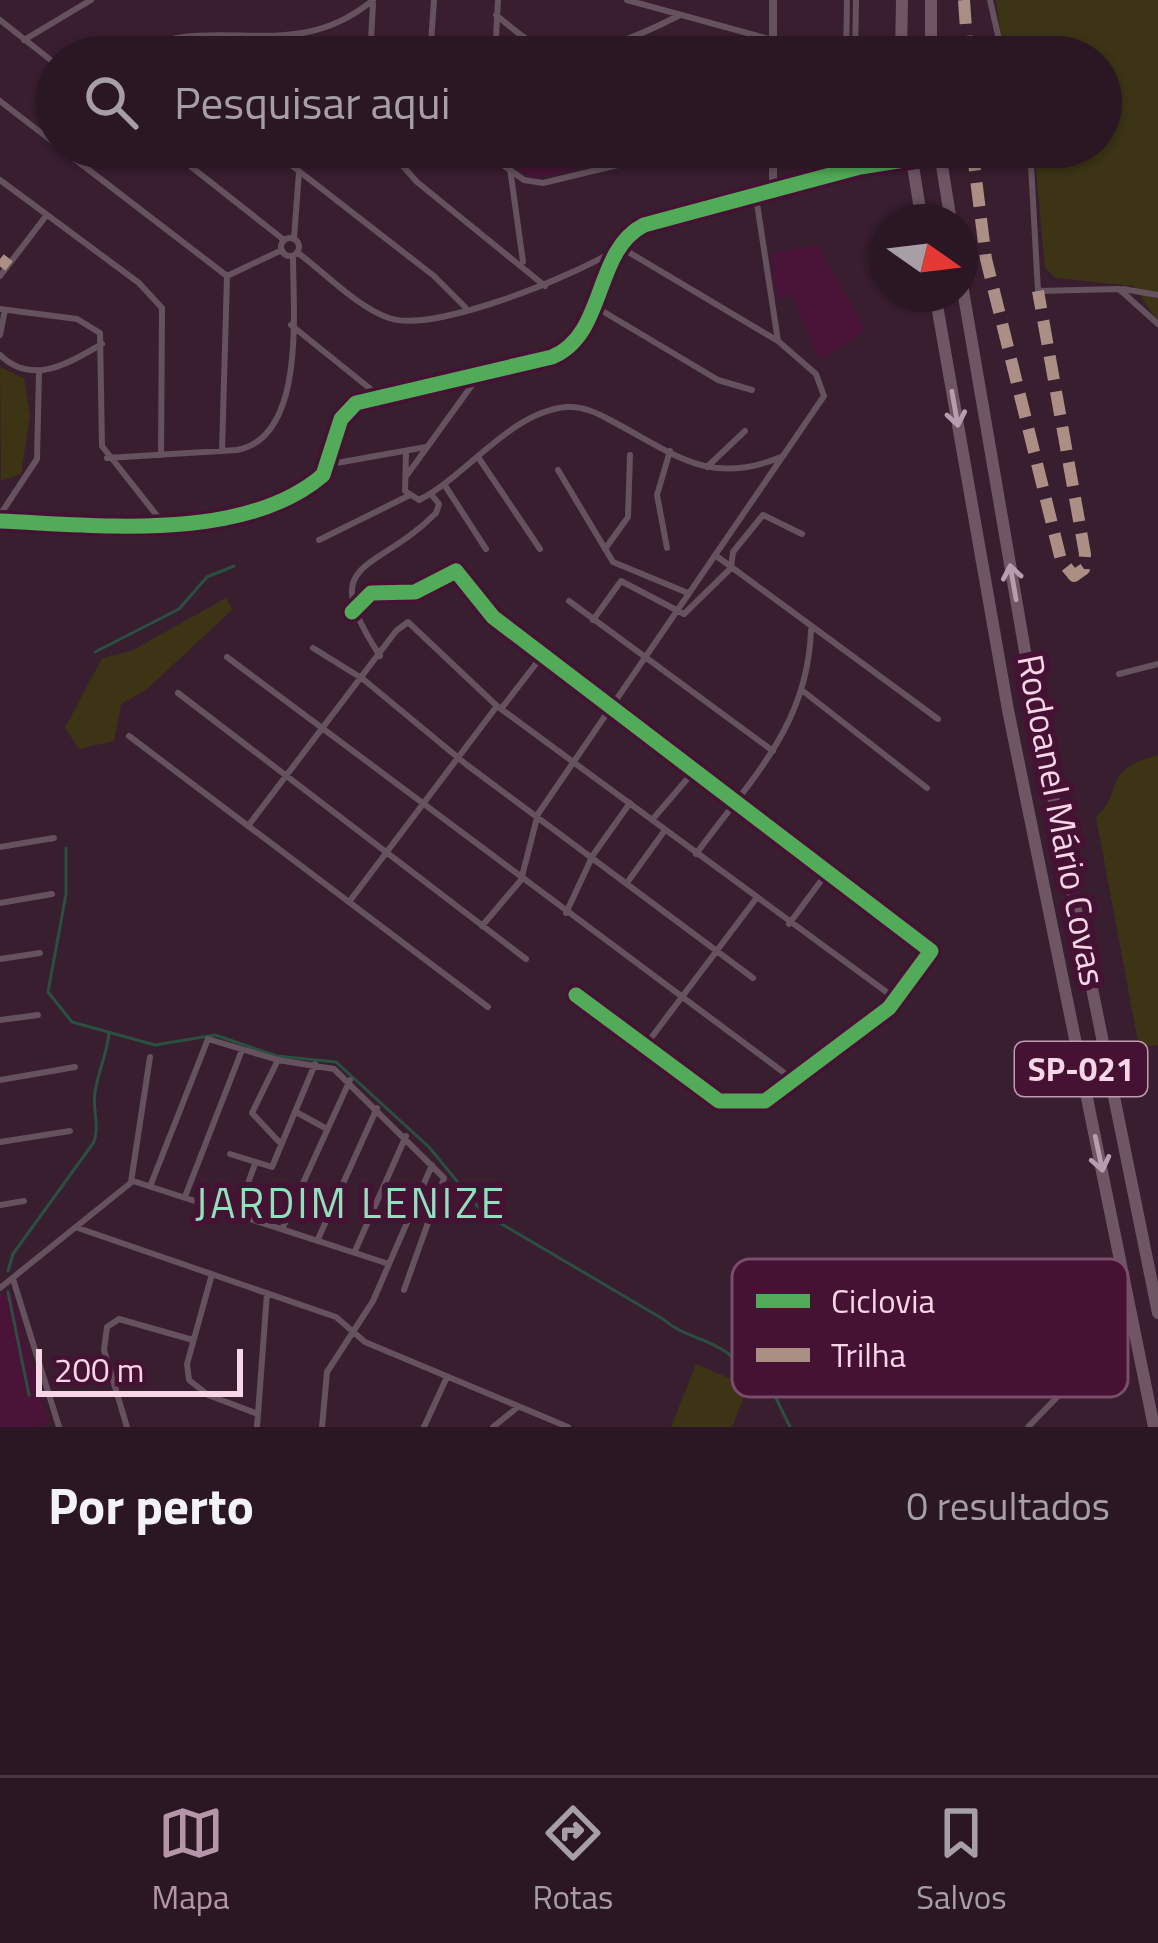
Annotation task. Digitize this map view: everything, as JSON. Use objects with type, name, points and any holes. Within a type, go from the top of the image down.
[{"type":"highway","points":[[902,0],[902,36]]},
{"type":"highway","points":[[931,0],[932,36]]},
{"type":"highway","points":[[913,168],[919,204]]},
{"type":"highway","points":[[942,168],[948,204]]},
{"type":"highway","name":"Rodoanel Mário Covas","points":[[938,312],[1008,710],[1120,1259]]},
{"type":"highway","name":"Rodoanel Mário Covas","points":[[967,312],[1033,698],[1158,1313]]},
{"type":"highway","name":"Rodoanel Mário Covas","points":[[1128,1299],[1154,1427]]},
{"type":"street","points":[[24,40],[91,0]]},
{"type":"street","points":[[171,36],[310,35],[336,27],[374,0]]},
{"type":"street","points":[[371,36],[374,0]]},
{"type":"street","points":[[431,36],[434,0]]},
{"type":"street","points":[[496,36],[498,0]]},
{"type":"street","points":[[627,0],[757,36]]},
{"type":"street","points":[[773,0],[773,36]]},
{"type":"street","points":[[847,0],[850,36]]},
{"type":"street","points":[[853,36],[856,0]]},
{"type":"street","points":[[990,0],[998,36]]},
{"type":"street","points":[[496,15],[526,36]]},
{"type":"street","points":[[630,36],[678,16]]},
{"type":"street","points":[[0,20],[36,49]]},
{"type":"street","points":[[0,101],[36,129]]},
{"type":"street","points":[[87,168],[227,276]]},
{"type":"street","points":[[193,168],[284,240],[294,238]]},
{"type":"street","points":[[294,168],[434,276],[466,308]]},
{"type":"street","points":[[405,168],[547,287]]},
{"type":"street","points":[[506,168],[530,182],[555,182],[610,168]]},
{"type":"street","points":[[510,168],[524,264]]},
{"type":"street","points":[[773,168],[773,193]]},
{"type":"street","points":[[227,276],[281,250],[295,254],[388,318],[407,321],[547,287],[620,247],[644,225],[857,168]]},
{"type":"street","points":[[1031,168],[1038,291],[1119,289],[1158,295]]},
{"type":"street","points":[[107,458],[247,448],[264,439],[284,411],[299,172]]},
{"type":"street","points":[[0,180],[139,283],[161,308],[166,332],[161,455]]},
{"type":"street","points":[[757,197],[778,341]]},
{"type":"street","points":[[0,277],[46,216]]},
{"type":"street","points":[[281,250],[284,240]]},
{"type":"street","points":[[0,518],[163,522],[264,510],[315,482],[331,464],[344,412],[378,395],[562,352],[578,338],[620,247]]},
{"type":"street","points":[[482,926],[521,880],[538,814],[819,408],[824,387],[778,341],[620,247]]},
{"type":"street","points":[[222,451],[227,276]]},
{"type":"street","points":[[1119,289],[1158,324]]},
{"type":"street","points":[[594,306],[729,386],[752,390]]},
{"type":"street","points":[[0,335],[3,310],[76,319],[95,327],[102,344],[99,429],[107,458],[163,522]]},
{"type":"street","points":[[291,325],[378,395]]},
{"type":"street","points":[[0,356],[39,371],[102,344]]},
{"type":"street","points":[[0,518],[37,459],[39,371]]},
{"type":"street","points":[[406,478],[482,371]]},
{"type":"street","points":[[319,540],[409,496],[419,500],[431,494],[524,424],[570,406],[594,412],[707,467],[743,472],[784,456]]},
{"type":"street","points":[[707,467],[745,431]]},
{"type":"street","points":[[331,464],[406,454],[429,446]]},
{"type":"street","points":[[667,548],[657,494],[670,451]]},
{"type":"street","points":[[406,454],[409,496]]},
{"type":"street","points":[[605,549],[628,517],[630,455]]},
{"type":"street","points":[[478,457],[540,549]]},
{"type":"street","points":[[558,470],[605,549],[624,570],[688,593]]},
{"type":"street","points":[[444,484],[486,548]]},
{"type":"street","points":[[380,656],[352,612],[354,579],[439,510],[431,494]]},
{"type":"street","points":[[593,620],[621,581],[676,613],[697,606],[731,568],[733,552],[763,515],[802,534]]},
{"type":"street","points":[[715,555],[938,719]]},
{"type":"street","points":[[352,612],[371,593],[415,592],[456,571],[493,617],[932,951],[896,999],[765,1101],[718,1101],[576,995]]},
{"type":"street","points":[[568,601],[773,752]]},
{"type":"street","points":[[248,826],[408,622],[499,708],[573,759],[754,900],[896,999]]},
{"type":"street","points":[[696,854],[773,752],[803,692],[811,630]]},
{"type":"street","points":[[313,648],[363,679],[458,757],[753,978]]},
{"type":"street","points":[[349,902],[458,757],[542,656]]},
{"type":"street","points":[[226,657],[795,1081]]},
{"type":"street","points":[[1119,674],[1158,664]]},
{"type":"street","points":[[803,692],[927,788]]},
{"type":"street","points":[[178,693],[526,959]]},
{"type":"street","points":[[128,736],[488,1007]]},
{"type":"street","points":[[652,820],[694,771]]},
{"type":"street","points":[[566,913],[593,855],[630,803]]},
{"type":"street","points":[[629,883],[665,830]]},
{"type":"street","points":[[0,847],[54,838]]},
{"type":"street","points":[[790,924],[829,870]]},
{"type":"street","points":[[0,903],[52,894]]},
{"type":"street","points":[[645,1047],[754,900]]},
{"type":"street","points":[[0,959],[40,952]]},
{"type":"street","points":[[0,1021],[38,1015]]},
{"type":"street","points":[[151,1184],[204,1044],[212,1038],[278,1060],[315,1064],[350,1080],[444,1181],[404,1290]]},
{"type":"street","points":[[186,1194],[242,1050]]},
{"type":"street","points":[[0,1288],[131,1181],[150,1058]]},
{"type":"street","points":[[278,1060],[252,1113],[281,1144]]},
{"type":"street","points":[[230,1154],[272,1166],[315,1064]]},
{"type":"street","points":[[0,1080],[75,1067]]},
{"type":"street","points":[[283,1227],[350,1080]]},
{"type":"street","points":[[318,1239],[377,1108]]},
{"type":"street","points":[[296,1112],[327,1129]]},
{"type":"street","points":[[0,1142],[70,1131]]},
{"type":"street","points":[[356,1251],[406,1136]]},
{"type":"street","points":[[238,1211],[256,1164]]},
{"type":"street","points":[[322,1427],[326,1372],[353,1333],[389,1264],[432,1165]]},
{"type":"street","points":[[131,1181],[186,1194],[389,1264]]},
{"type":"street","points":[[0,1205],[24,1201]]},
{"type":"street","points":[[78,1228],[336,1317],[353,1333],[568,1427]]},
{"type":"street","points":[[212,1274],[187,1374],[193,1386],[258,1414]]},
{"type":"street","points":[[14,1279],[58,1427]]},
{"type":"street","points":[[257,1427],[267,1293]]},
{"type":"street","points":[[127,1427],[104,1350],[107,1327],[119,1319],[193,1340]]},
{"type":"street","points":[[424,1427],[447,1377]]},
{"type":"street","points":[[1028,1427],[1057,1397]]},
{"type":"street","points":[[493,1427],[519,1407]]},
{"type":"shaded area","points":[[996,0],[1158,0],[1158,322],[1134,286],[1056,278],[1045,268],[1036,168],[1122,168],[1122,36],[1001,36]]},
{"type":"shaded area","points":[[519,168],[580,168],[535,178]]},
{"type":"shaded area","points":[[818,245],[866,330],[820,360],[792,296],[777,298],[771,253]]},
{"type":"shaded area","points":[[0,367],[24,378],[30,416],[21,474],[1,481]]},
{"type":"shaded area","points":[[226,598],[232,610],[147,689],[121,704],[114,741],[79,749],[65,728],[102,658],[131,651]]},
{"type":"shaded area","points":[[1158,755],[1158,1045],[1139,1047],[1096,817],[1127,768]]},
{"type":"shaded area","points":[[5,1292],[13,1297],[49,1424],[0,1427],[0,1296]]},
{"type":"shaded area","points":[[696,1364],[732,1379],[732,1397],[744,1397],[732,1427],[671,1427]]},
{"type":"waterway","points":[[95,652],[179,609],[207,577],[234,566]]},
{"type":"waterway","points":[[66,848],[66,894],[48,992],[72,1022],[155,1045],[215,1035],[277,1056],[336,1062],[429,1147],[483,1213],[732,1358]]},
{"type":"waterway","points":[[8,1271],[13,1254],[94,1142],[95,1092],[109,1033]]},
{"type":"waterway","points":[[8,1292],[29,1395]]},
{"type":"waterway","points":[[775,1397],[790,1427]]},
{"type":"marked path","points":[[964,0],[967,36]]},
{"type":"marked path","points":[[975,168],[986,259],[1061,560],[1074,576],[1084,569],[1085,554],[1038,291]]},
{"type":"marked path","points":[[0,259],[9,266]]},
{"type":"cycle path","points":[[0,521],[169,525],[253,511],[290,497],[323,475],[341,419],[356,403],[552,357],[570,346],[592,312],[616,253],[644,225],[856,168]]},
{"type":"cycle path","points":[[352,612],[371,593],[415,592],[456,571],[493,617],[931,951],[889,1008],[765,1101],[719,1101],[576,995]]},
{"type":"district","name":"JARDIM LENIZE","points":[[351,1203]]}]
